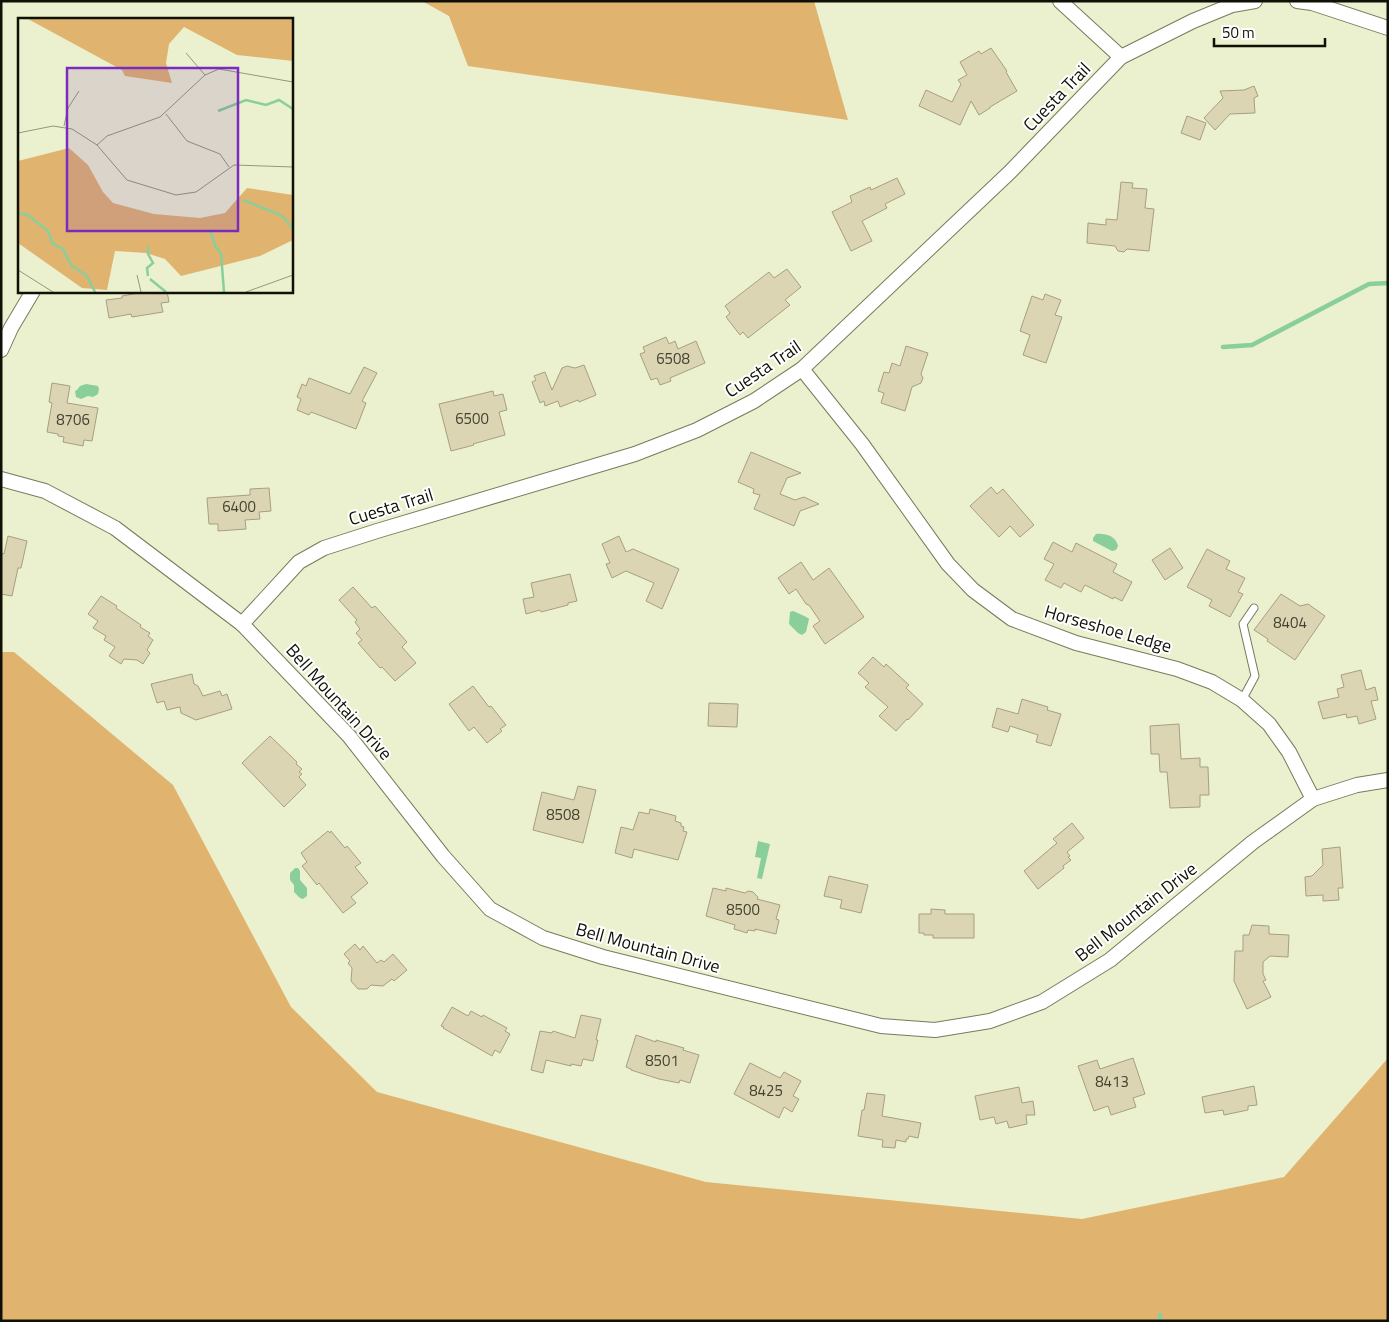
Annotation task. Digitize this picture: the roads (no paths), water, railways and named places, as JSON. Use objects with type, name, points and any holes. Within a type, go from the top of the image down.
[{"type":"street","points":[[1060,1],[1122,57]]},
{"type":"street","name":"Cuesta Trail","points":[[242,624],[299,562],[324,548],[377,530],[635,454],[697,430],[746,405],[802,369],[1010,172],[1122,57],[1193,21],[1232,5],[1255,1]]},
{"type":"street","points":[[1296,1],[1312,3],[1388,28]]},
{"type":"street","points":[[1,350],[11,328],[32,292]]},
{"type":"street","name":"Horseshoe Ledge","points":[[802,369],[862,444],[948,564],[973,590],[1012,619],[1076,643],[1177,669],[1212,682],[1242,700],[1269,724],[1289,752],[1313,799]]},
{"type":"street","name":"Bell Mountain Drive","points":[[1,479],[45,491],[115,528],[242,624],[349,736],[443,856],[490,909],[543,938],[603,957],[881,1026],[935,1030],[990,1021],[1042,1002],[1110,960],[1253,842],[1313,799],[1356,785],[1388,780]]},
{"type":"lane","points":[[1242,700],[1255,676],[1244,624],[1254,608]]},
{"type":"waterway","points":[[1223,347],[1252,345],[1369,284],[1388,283]]},
{"type":"waterway","points":[[1160,1315],[1161,1321]]}]
